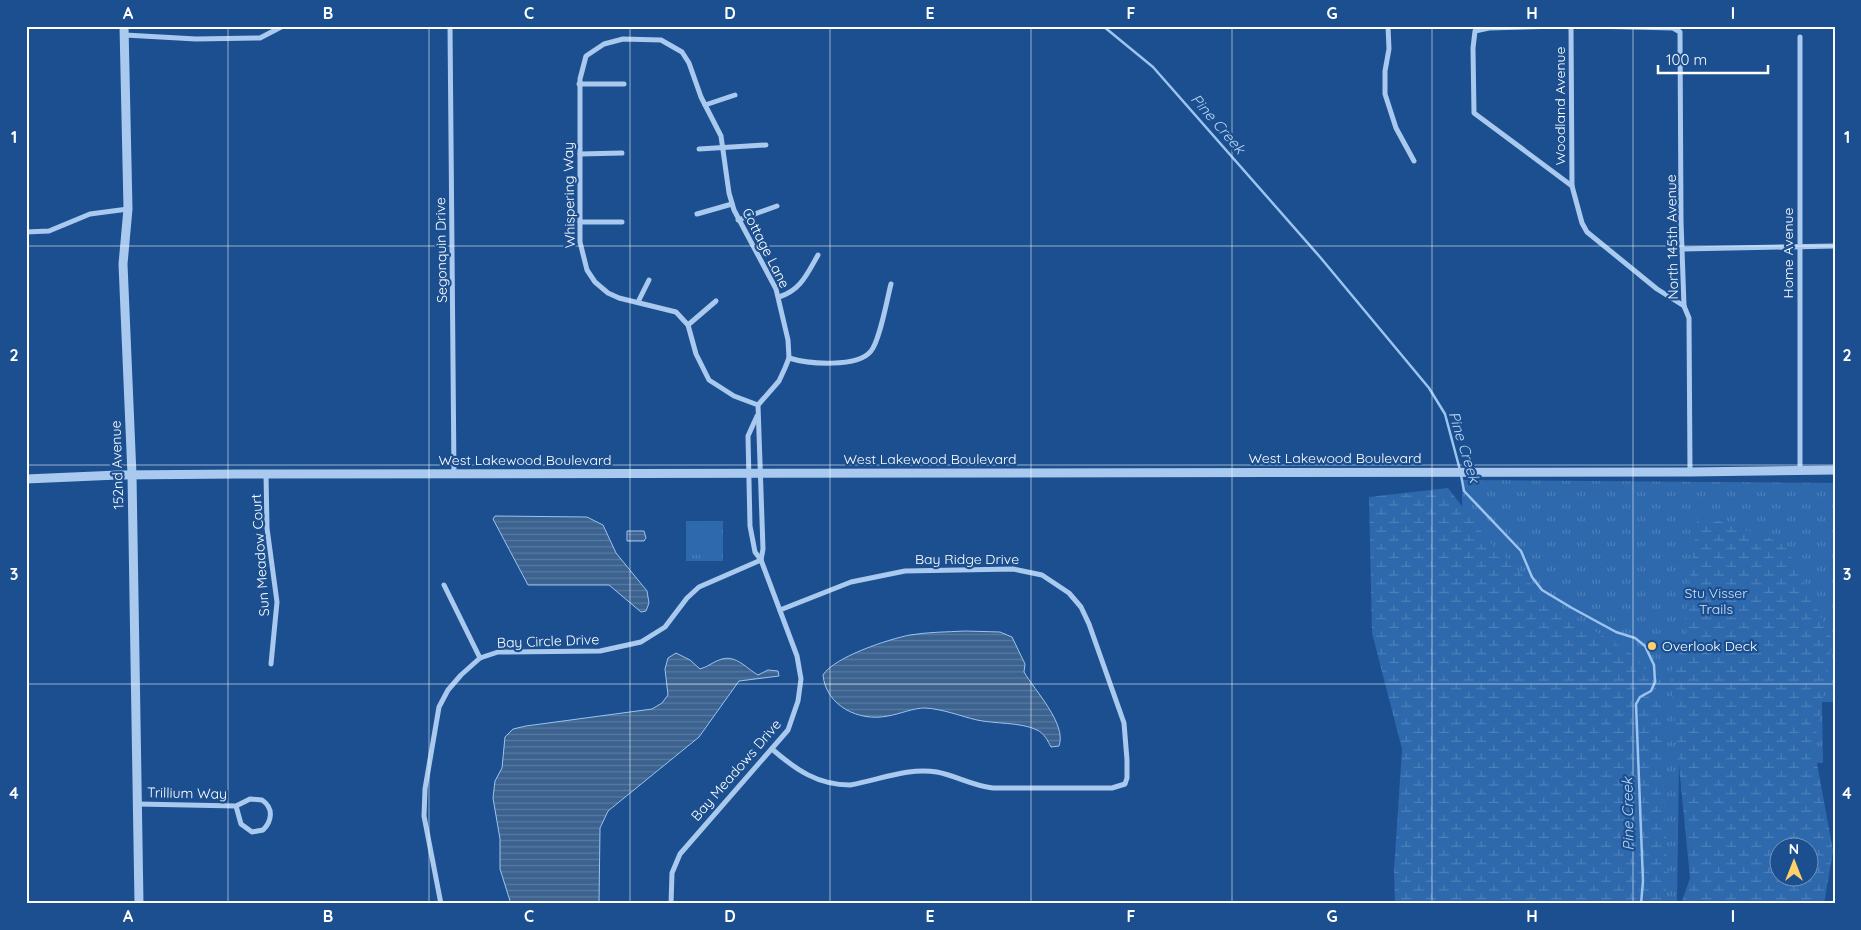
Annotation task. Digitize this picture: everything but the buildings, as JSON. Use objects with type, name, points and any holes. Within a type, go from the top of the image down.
[{"type":"street","points":[[125,31],[196,39],[260,38],[283,26]]},
{"type":"street","name":"Segonquin Drive","points":[[450,26],[454,474]]},
{"type":"street","points":[[1388,26],[1389,48],[1385,72],[1385,94],[1396,128],[1414,161]]},
{"type":"street","points":[[1559,26],[1489,28],[1476,31],[1473,48],[1474,113],[1486,124],[1572,186]]},
{"type":"street","name":"Woodland Avenue","points":[[1571,26],[1572,186],[1582,223],[1587,232],[1657,289],[1684,306]]},
{"type":"street","name":"North 145th Avenue","points":[[1590,26],[1673,28],[1680,32],[1684,306],[1689,318],[1690,472]]},
{"type":"street","name":"152nd Avenue","points":[[125,31],[128,208],[123,264],[132,475],[139,904]]},
{"type":"street","name":"Home Avenue","points":[[1800,37],[1800,470]]},
{"type":"street","name":"Whispering Way","points":[[633,38],[612,41],[596,48],[583,62],[580,84],[581,254],[590,276],[608,293],[676,312],[688,325]]},
{"type":"street","name":"Cottage Lane","points":[[633,38],[661,40],[682,52],[689,63],[705,104],[721,136],[732,204],[738,220],[779,297],[788,340],[789,358],[779,381],[758,405]]},
{"type":"street","points":[[580,84],[624,84]]},
{"type":"street","points":[[705,104],[736,95]]},
{"type":"street","points":[[699,149],[766,145]]},
{"type":"street","points":[[580,154],[622,152]]},
{"type":"street","points":[[696,214],[732,204]]},
{"type":"street","points":[[738,220],[777,206]]},
{"type":"street","points":[[26,232],[49,231],[90,214],[128,208]]},
{"type":"street","points":[[580,222],[622,222]]},
{"type":"street","points":[[1683,249],[1835,246]]},
{"type":"street","points":[[779,297],[791,292],[801,284],[818,254]]},
{"type":"street","points":[[638,302],[649,280]]},
{"type":"street","points":[[789,358],[821,364],[866,356],[874,347],[891,284]]},
{"type":"street","points":[[716,300],[688,325],[696,354],[709,380],[734,396],[758,405],[757,416],[748,436],[749,474]]},
{"type":"street","points":[[757,416],[760,426],[760,474]]},
{"type":"street","name":"West Lakewood Boulevard","points":[[26,479],[132,475],[266,474],[1690,472],[1835,470]]},
{"type":"street","name":"Sun Meadow Court","points":[[266,474],[268,542],[277,602],[272,664]]},
{"type":"street","name":"Bay Meadows Drive","points":[[749,474],[750,536],[754,552],[761,560]]},
{"type":"street","name":"Bay Meadows Drive","points":[[671,904],[672,873],[680,854],[710,817],[772,750],[788,730],[794,714],[801,679],[797,656],[761,560],[760,474]]},
{"type":"street","name":"Bay Circle Drive","points":[[441,904],[424,816],[426,781],[439,707],[448,690],[480,658],[498,652],[600,651],[630,646],[666,627],[687,598],[699,587],[761,560]]},
{"type":"street","name":"Bay Ridge Drive","points":[[772,750],[806,776],[850,786],[923,771],[952,776],[977,786],[993,788],[1112,788],[1124,784],[1127,760],[1124,723],[1089,624],[1081,607],[1069,593],[1042,575],[1013,569],[905,571],[851,582],[780,610]]},
{"type":"street","points":[[444,585],[480,658]]},
{"type":"street","name":"Trillium Way","points":[[138,804],[236,806],[250,799],[262,800],[270,808],[269,822],[263,830],[252,832],[247,830],[239,820],[236,806]]},
{"type":"green space","name":"Stu Visser Trails","points":[[1462,480],[1835,483],[1835,702],[1822,702],[1823,763],[1679,766],[1677,904],[1654,904],[1463,700]]},
{"type":"green space","points":[[1448,488],[1487,539],[1551,604],[1637,657],[1660,695],[1668,880],[1663,904],[1395,904],[1394,870],[1402,749],[1372,633],[1369,497]]},
{"type":"green space","points":[[1698,514],[1784,543],[1833,641],[1814,747],[1833,851],[1824,904],[1681,904],[1690,878],[1670,674],[1687,637],[1685,619]]},
{"type":"green space","points":[[686,521],[723,521],[723,561],[686,561]]},
{"type":"green space","points":[[690,528],[703,528],[703,555],[690,554]]},
{"type":"green space","points":[[706,528],[719,528],[719,554],[706,554]]},
{"type":"shaded area","points":[[495,516],[587,517],[603,525],[616,553],[647,591],[649,603],[646,611],[641,612],[609,585],[528,585],[493,519]]},
{"type":"shaded area","points":[[627,531],[644,531],[646,538],[644,541],[627,541]]},
{"type":"shaded area","points":[[965,631],[1000,632],[1012,637],[1025,664],[1024,672],[1054,718],[1060,737],[1059,746],[1051,747],[1042,733],[1031,727],[977,720],[945,711],[925,708],[877,717],[855,714],[837,703],[825,686],[823,675],[829,668],[850,655],[889,640],[910,635]]},
{"type":"shaded area","points":[[676,653],[690,660],[700,669],[727,658],[736,660],[758,675],[768,670],[778,671],[779,676],[739,681],[699,737],[608,811],[600,828],[599,904],[511,904],[500,869],[500,839],[493,798],[495,781],[502,768],[505,737],[513,729],[526,726],[652,709],[662,703],[668,695],[665,669],[668,658]]},
{"type":"waterway","name":"Pine Creek","points":[[1103,26],[1153,67],[1320,257],[1429,388],[1445,414],[1460,470]]},
{"type":"waterway","name":"Pine Creek","points":[[1461,475],[1464,491],[1521,551],[1532,577],[1542,590],[1616,632],[1635,638],[1645,646],[1654,665],[1655,682],[1651,691],[1640,697],[1636,704],[1643,881],[1641,904]]},
{"type":"place","name":"Overlook Deck","points":[[1652,646]]}]
